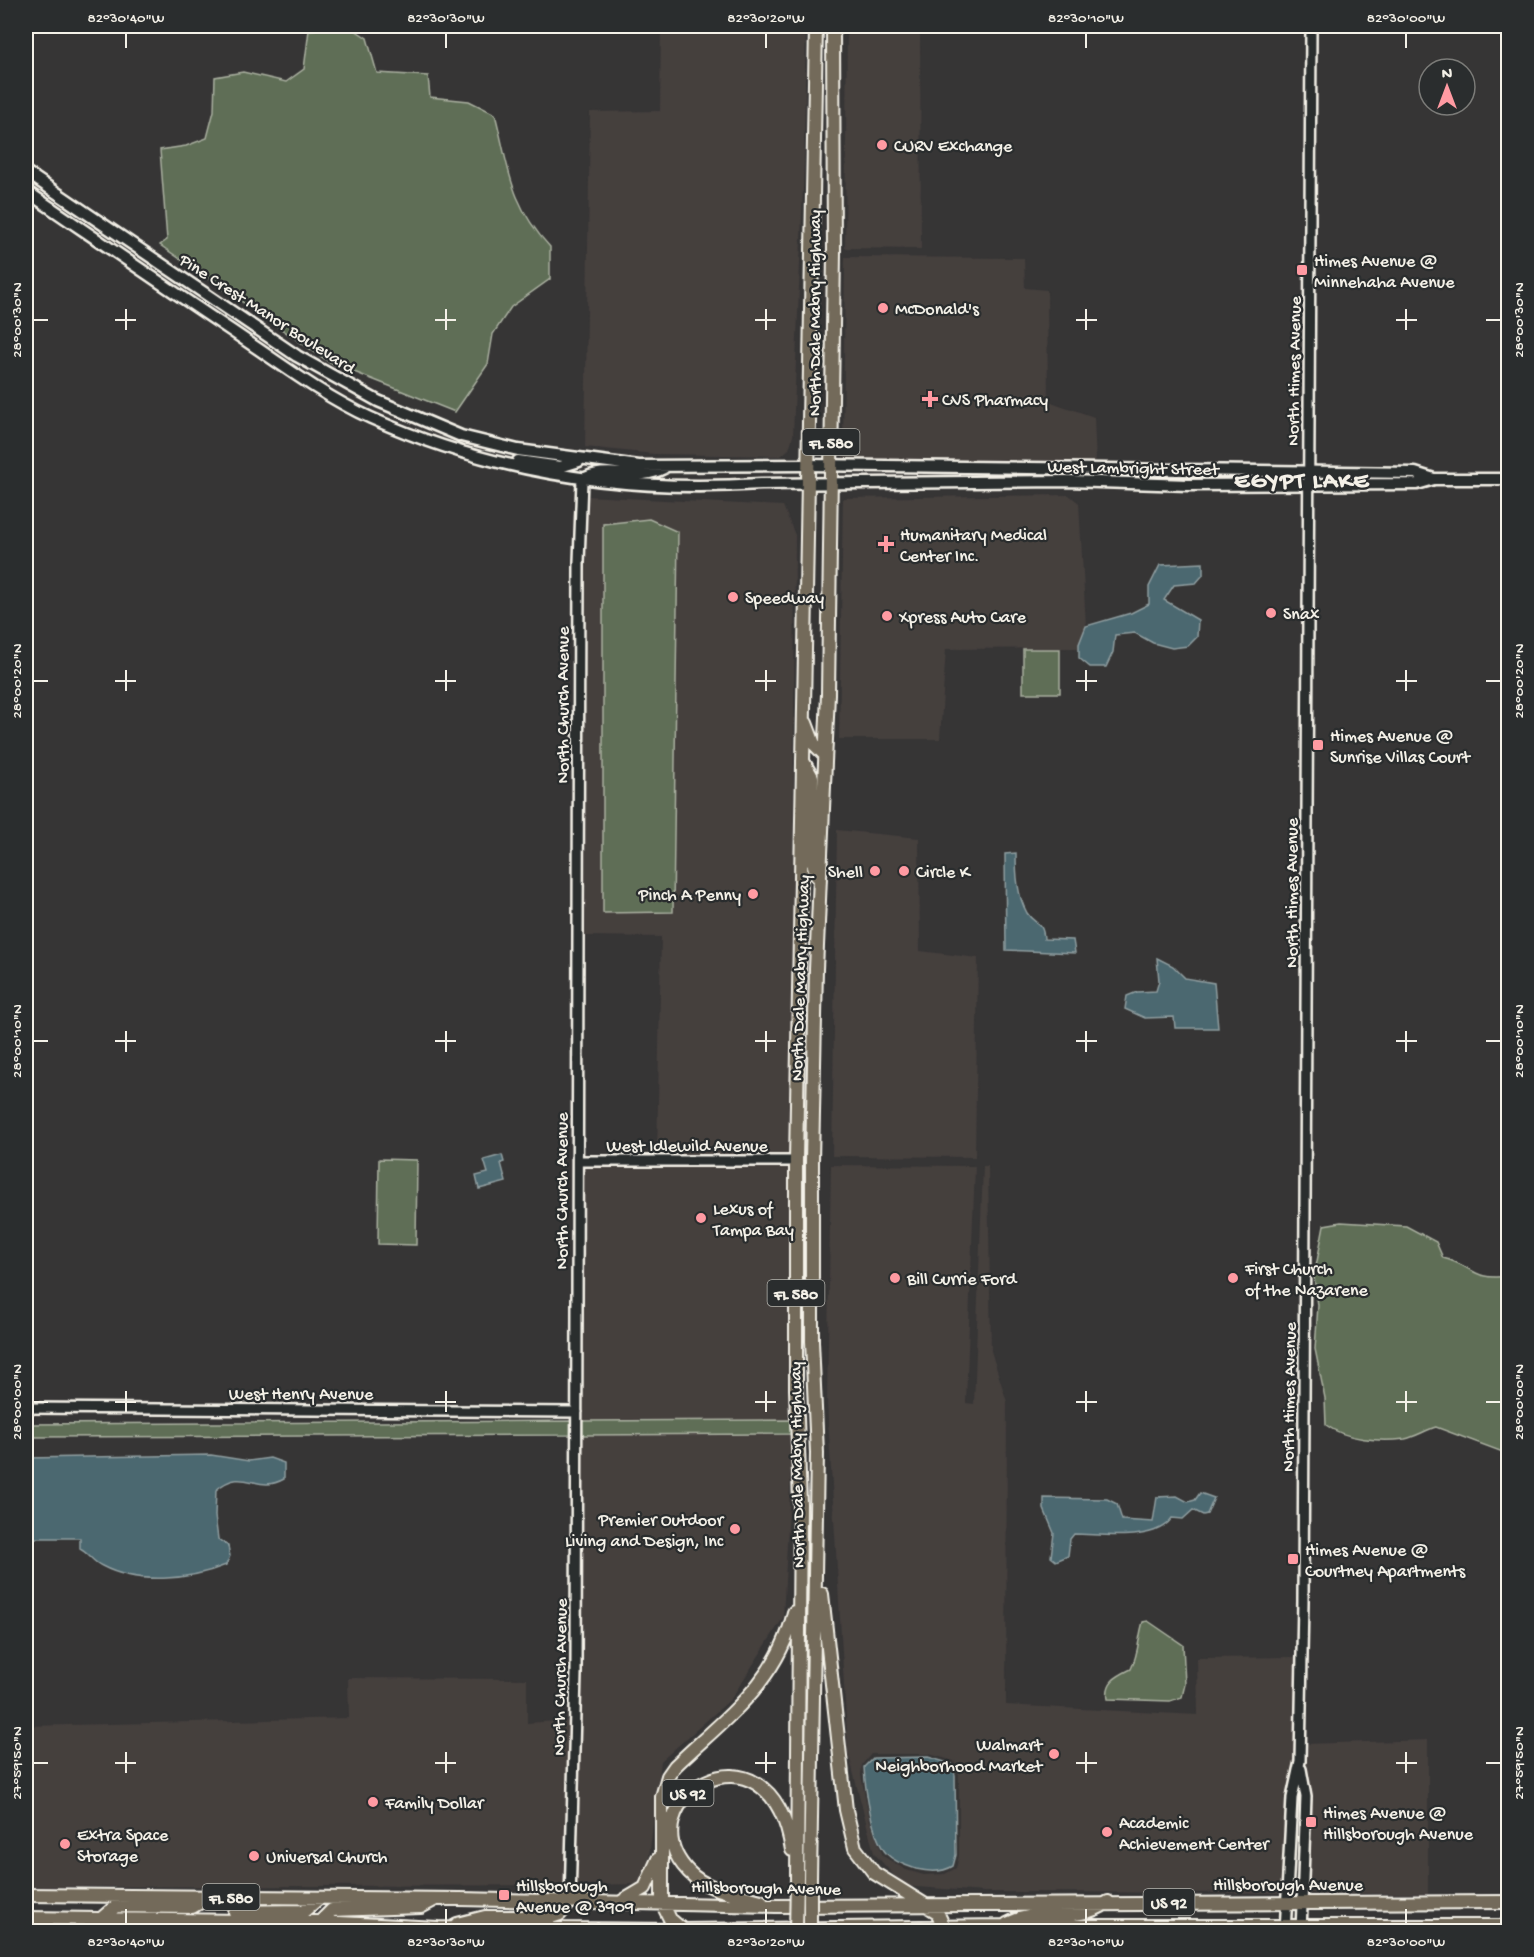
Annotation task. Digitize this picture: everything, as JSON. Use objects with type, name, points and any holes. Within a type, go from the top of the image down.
[{"type":"main road","name":"North Dale Mabry Highway","points":[[796,1932],[800,1468],[796,1389],[796,1161],[802,709],[816,26]]},
{"type":"main road","points":[[824,26],[825,145],[832,162]]},
{"type":"main road","name":"North Dale Mabry Highway","points":[[815,1930],[810,1879],[817,1451],[812,1341],[813,1161],[816,969],[828,694],[833,26]]},
{"type":"main road","name":"Pine Crest Manor Boulevard","points":[[26,172],[297,356],[378,401],[460,436],[518,450],[581,461],[667,467],[831,466]]},
{"type":"main road","name":"Pine Crest Manor Boulevard","points":[[26,191],[288,369],[369,417],[456,451],[582,480],[633,485],[714,487],[830,483]]},
{"type":"main road","name":"Pine Crest Manor Boulevard","points":[[494,460],[534,462],[560,467],[581,461]]},
{"type":"main road","name":"West Lambright Street","points":[[831,466],[1415,473],[1434,479]]},
{"type":"main road","name":"Pine Crest Manor Boulevard","points":[[582,480],[594,473],[645,476],[667,467]]},
{"type":"main road","name":"West Lambright Street","points":[[830,483],[1069,481],[1308,485],[1417,484],[1434,479],[1509,479]]},
{"type":"main road","points":[[802,709],[814,744],[825,755]]},
{"type":"main road","points":[[803,760],[812,777],[811,855],[820,885]]},
{"type":"main road","points":[[800,934],[807,956],[816,969]]},
{"type":"main road","points":[[799,1012],[808,1025],[815,1045]]},
{"type":"main road","points":[[797,1118],[804,1149],[813,1161]]},
{"type":"main road","points":[[796,1161],[803,1173],[805,1225],[813,1252]]},
{"type":"main road","points":[[796,1253],[802,1276],[804,1330],[806,1337],[812,1341]]},
{"type":"main road","points":[[796,1389],[803,1394],[817,1451]]},
{"type":"main road","points":[[816,1542],[850,1833],[855,1848],[874,1873],[893,1887],[930,1905],[946,1929]]},
{"type":"main road","name":"FL 580","points":[[619,1903],[645,1888],[661,1853],[662,1797],[668,1776],[675,1766],[754,1690],[774,1666],[789,1630],[799,1577]]},
{"type":"main road","name":"US 92","points":[[776,1906],[705,1883],[689,1872],[679,1858],[673,1841],[672,1826],[676,1810],[684,1796],[696,1786],[712,1778],[744,1778],[758,1784],[778,1805],[790,1837],[797,1878]]},
{"type":"main road","points":[[661,1853],[662,1904],[670,1919],[683,1931]]},
{"type":"main road","name":"Hillsborough Avenue","points":[[26,1895],[437,1899],[776,1906],[1286,1901],[1507,1902]]},
{"type":"main road","points":[[102,1918],[116,1906],[192,1907],[210,1897]]},
{"type":"main road","points":[[193,1919],[215,1912],[304,1911],[320,1898]]},
{"type":"main road","points":[[320,1922],[332,1910],[421,1907],[437,1899]]},
{"type":"main road","points":[[438,1928],[485,1917],[551,1917],[560,1914],[570,1902]]},
{"type":"main road","points":[[815,1930],[998,1929],[1019,1917],[1090,1913],[1109,1902]]},
{"type":"main road","name":"FL 580","points":[[26,1918],[320,1922],[438,1928],[815,1930],[834,1932]]},
{"type":"main road","name":"US 92","points":[[998,1929],[1509,1926]]},
{"type":"street","name":"North Himes Avenue","points":[[1302,1929],[1306,1797],[1300,1761],[1307,1139],[1311,26]]},
{"type":"street","name":"North Church Avenue","points":[[570,1902],[577,1662],[579,562],[582,480]]},
{"type":"street","name":"West Idlewild Avenue","points":[[578,1161],[796,1161]]},
{"type":"street","name":"West Henry Avenue","points":[[26,1408],[577,1412]]},
{"type":"street","name":"North Himes Avenue","points":[[1285,1929],[1292,1798],[1300,1761]]},
{"type":"shaded area","points":[[661,26],[806,26],[804,165],[793,436],[789,449],[781,456],[654,454],[585,447],[590,112],[660,111]]},
{"type":"shaded area","points":[[847,26],[920,26],[921,249],[845,248]]},
{"type":"shaded area","points":[[845,257],[1024,258],[1025,288],[1047,290],[1048,401],[1094,417],[1096,464],[1018,460],[843,461]]},
{"type":"shaded area","points":[[1069,495],[1079,503],[1086,626],[1079,648],[946,649],[940,739],[839,739],[843,498]]},
{"type":"shaded area","points":[[586,496],[783,506],[795,535],[792,1157],[657,1157],[661,937],[584,936]]},
{"type":"shaded area","points":[[837,830],[919,838],[920,951],[978,958],[975,1157],[832,1156]]},
{"type":"shaded area","points":[[831,1165],[975,1166],[966,1403],[974,1404],[983,1166],[988,1166],[991,1351],[1007,1402],[1006,1705],[1198,1715],[1197,1658],[1297,1657],[1296,1760],[1288,1798],[1282,1893],[984,1892],[903,1886],[874,1853],[848,1752],[827,1402]],"holes":[[[871,1754],[929,1754],[954,1761],[959,1775],[959,1856],[956,1868],[945,1874],[924,1875],[906,1870],[883,1856],[870,1821],[861,1775],[862,1765]]]},
{"type":"shaded area","points":[[582,1166],[792,1166],[791,1420],[581,1421],[581,1317],[584,1301]]},
{"type":"shaded area","points":[[793,1434],[783,1618],[731,1699],[661,1761],[648,1865],[643,1884],[575,1885],[580,1679],[581,1435]]},
{"type":"shaded area","points":[[348,1678],[527,1679],[527,1723],[571,1720],[567,1885],[26,1887],[26,1726],[349,1718]]},
{"type":"shaded area","points":[[1428,1740],[1428,1894],[1307,1893],[1310,1797],[1304,1744]]},
{"type":"green space","points":[[349,26],[367,38],[377,73],[428,76],[430,97],[469,101],[495,114],[518,200],[536,231],[550,247],[550,279],[511,307],[493,334],[488,364],[455,412],[329,362],[160,245],[167,240],[160,150],[186,146],[207,138],[214,111],[215,77],[243,72],[286,82],[304,69],[309,30]]},
{"type":"green space","points":[[649,519],[678,532],[673,912],[603,913],[603,524]]},
{"type":"green space","points":[[1023,649],[1060,649],[1060,693],[1023,693]]},
{"type":"green space","points":[[379,1159],[417,1160],[416,1245],[378,1244]]},
{"type":"green space","points":[[1341,1222],[1406,1226],[1436,1242],[1443,1258],[1480,1275],[1508,1276],[1508,1454],[1436,1427],[1409,1438],[1385,1440],[1353,1437],[1326,1425],[1325,1398],[1315,1349],[1318,1305],[1314,1277],[1324,1225]]},
{"type":"green space","points":[[793,1420],[793,1434],[581,1435],[581,1421]]},
{"type":"green space","points":[[573,1421],[573,1435],[26,1437],[26,1424]]},
{"type":"green space","points":[[1148,1621],[1183,1645],[1185,1684],[1182,1697],[1170,1701],[1108,1699],[1110,1683],[1131,1669],[1136,1657],[1143,1622]]},
{"type":"water","points":[[1203,563],[1203,575],[1196,583],[1174,585],[1164,600],[1198,620],[1197,637],[1188,646],[1172,648],[1153,643],[1135,633],[1115,635],[1113,652],[1106,667],[1090,667],[1079,658],[1079,644],[1086,626],[1131,613],[1149,604],[1149,587],[1160,565]]},
{"type":"water","points":[[1016,853],[1019,892],[1027,913],[1042,929],[1044,939],[1073,940],[1075,953],[1006,950],[1005,854]]},
{"type":"water","points":[[1157,958],[1173,966],[1185,978],[1214,983],[1218,1028],[1175,1028],[1174,1017],[1145,1018],[1125,1009],[1127,996],[1137,992],[1156,991],[1159,981]]},
{"type":"water","points":[[502,1155],[504,1162],[501,1163],[506,1182],[479,1189],[476,1176],[488,1173],[484,1160]]},
{"type":"water","points":[[211,1455],[249,1461],[270,1458],[284,1463],[284,1479],[274,1483],[235,1480],[216,1490],[215,1516],[218,1539],[228,1546],[230,1556],[226,1565],[180,1577],[131,1576],[116,1572],[96,1562],[80,1549],[80,1538],[26,1538],[26,1458]]},
{"type":"water","points":[[1200,1493],[1214,1498],[1207,1514],[1203,1515],[1193,1510],[1183,1519],[1172,1518],[1164,1526],[1141,1534],[1113,1536],[1074,1534],[1070,1539],[1068,1556],[1056,1561],[1051,1557],[1054,1533],[1044,1509],[1044,1498],[1107,1499],[1117,1504],[1122,1520],[1153,1522],[1157,1497],[1177,1496],[1188,1502],[1195,1500]]},
{"type":"water","points":[[928,1757],[952,1764],[955,1775],[956,1855],[953,1866],[935,1871],[916,1869],[901,1863],[890,1857],[882,1847],[870,1813],[864,1767],[873,1758]]},
{"type":"place","name":"CURV Exchange","points":[[882,145]]},
{"type":"place","name":"Himes Avenue @ Minnehaha Avenue","points":[[1302,270]]},
{"type":"place","name":"McDonald's","points":[[883,308]]},
{"type":"place","name":"CVS Pharmacy","points":[[930,399]]},
{"type":"place","name":"Humanitary Medical Center Inc.","points":[[886,544]]},
{"type":"place","name":"Speedway","points":[[733,597]]},
{"type":"place","name":"Snax","points":[[1271,613]]},
{"type":"place","name":"Xpress Auto Care","points":[[887,616]]},
{"type":"place","name":"Himes Avenue @ Sunrise Villas Court","points":[[1318,745]]},
{"type":"place","name":"Shell","points":[[875,871]]},
{"type":"place","name":"Circle K","points":[[904,871]]},
{"type":"place","name":"Pinch A Penny","points":[[753,894]]},
{"type":"place","name":"Lexus of Tampa Bay","points":[[701,1218]]},
{"type":"place","name":"Bill Currie Ford","points":[[895,1278]]},
{"type":"place","name":"First Church of the Nazarene","points":[[1233,1278]]},
{"type":"place","name":"Premier Outdoor Living and Design, Inc","points":[[735,1529]]},
{"type":"place","name":"Himes Avenue @ Courtney Apartments","points":[[1293,1559]]},
{"type":"place","name":"Walmart Neighborhood Market","points":[[1054,1754]]},
{"type":"place","name":"Family Dollar","points":[[373,1802]]},
{"type":"place","name":"Himes Avenue @ Hillsborough Avenue","points":[[1311,1822]]},
{"type":"place","name":"Academic Achievement Center","points":[[1107,1832]]},
{"type":"place","name":"Extra Space Storage","points":[[65,1844]]},
{"type":"place","name":"Universal Church","points":[[254,1856]]},
{"type":"place","name":"Hillsborough Avenue @ 3909","points":[[504,1895]]},
{"type":"district","name":"EGYPT LAKE","points":[[1302,479]]}]
